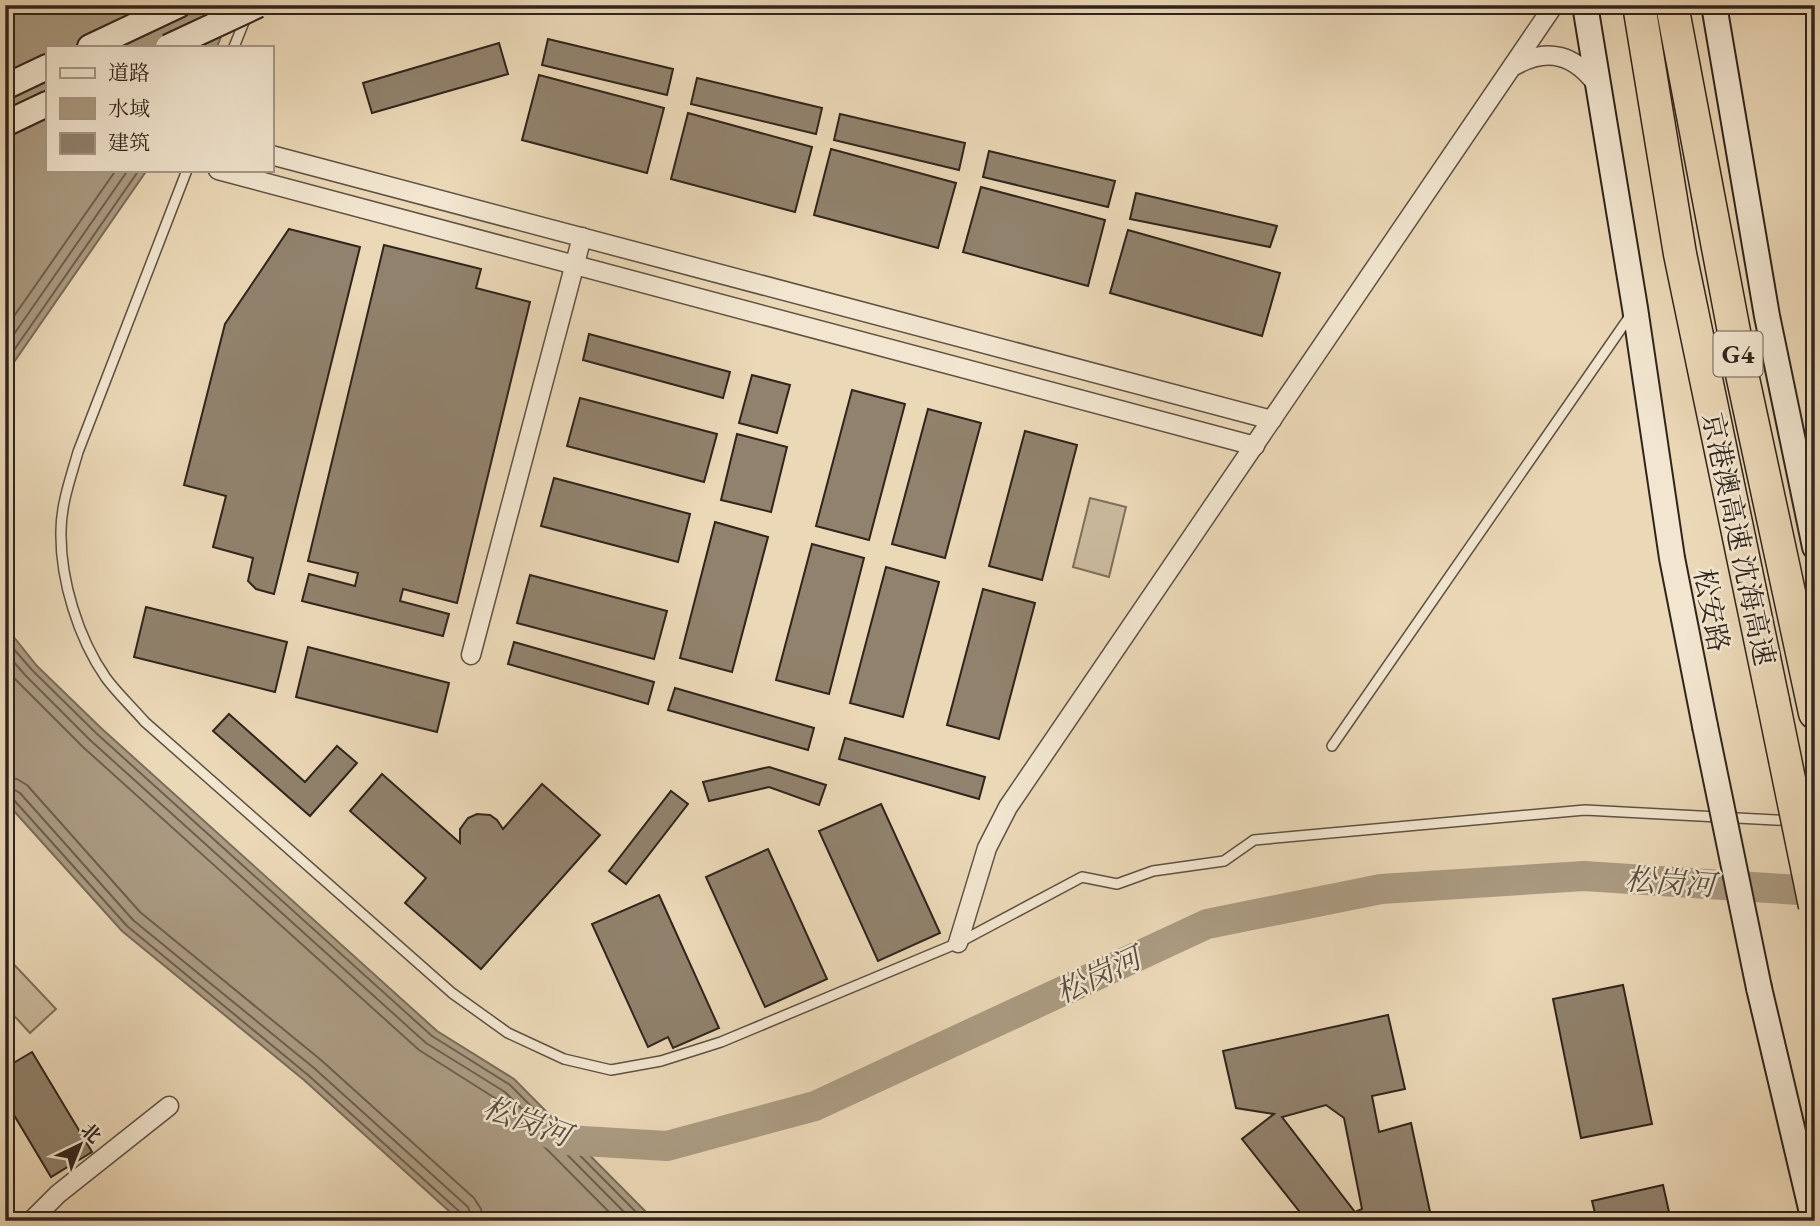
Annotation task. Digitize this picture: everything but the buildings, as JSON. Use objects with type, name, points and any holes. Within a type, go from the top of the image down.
[{"type":"highway","name":"京港澳高速 沈海高速","points":[[1639,5],[1680,254],[1815,906]]},
{"type":"highway","name":"京港澳高速 沈海高速","points":[[1672,5],[1742,374],[1815,713]]},
{"type":"main road","points":[[92,46],[179,5]]},
{"type":"main road","points":[[170,46],[258,5]]},
{"type":"main road","name":"松安路","points":[[1585,5],[1635,308],[1672,558],[1759,988],[1814,1221]]},
{"type":"main road","points":[[1714,5],[1767,316],[1815,547]]},
{"type":"main road","points":[[5,87],[46,67]]},
{"type":"main road","points":[[5,124],[46,104]]},
{"type":"street","points":[[958,943],[987,848],[1008,807],[1554,5]]},
{"type":"street","points":[[1513,66],[1533,55],[1549,54],[1570,60],[1587,71],[1599,87]]},
{"type":"street","points":[[273,156],[1272,420]]},
{"type":"street","points":[[226,172],[1255,446]]},
{"type":"street","points":[[471,655],[582,237]]},
{"type":"street","points":[[31,1221],[58,1194],[169,1106]]},
{"type":"lane","points":[[234,46],[250,5]]},
{"type":"lane","points":[[186,172],[78,452],[67,488],[61,529],[63,564],[76,622],[105,677],[145,722],[452,993],[508,1033],[564,1059],[611,1070],[661,1061],[720,1042],[958,943],[1082,877],[1117,884],[1153,871],[1224,861],[1254,840],[1585,810],[1815,822]]},
{"type":"lane","points":[[1332,746],[1635,308]]},
{"type":"shaded area","points":[[1090,498],[1126,507],[1109,577],[1073,567]]},
{"type":"shaded area","points":[[5,955],[56,1009],[30,1033],[5,1006]]},
{"type":"water","points":[[11,5],[233,5],[217,46],[46,46],[46,172],[146,172],[5,375],[5,20]]},
{"type":"water","points":[[5,626],[37,666],[101,728],[437,1031],[514,1079],[655,1221],[460,1221],[304,1080],[122,931],[5,801]]},
{"type":"waterway","name":"松岗河","points":[[538,1128],[566,1140],[667,1146],[815,1106],[1207,924],[1381,889],[1584,876],[1815,891]]}]
